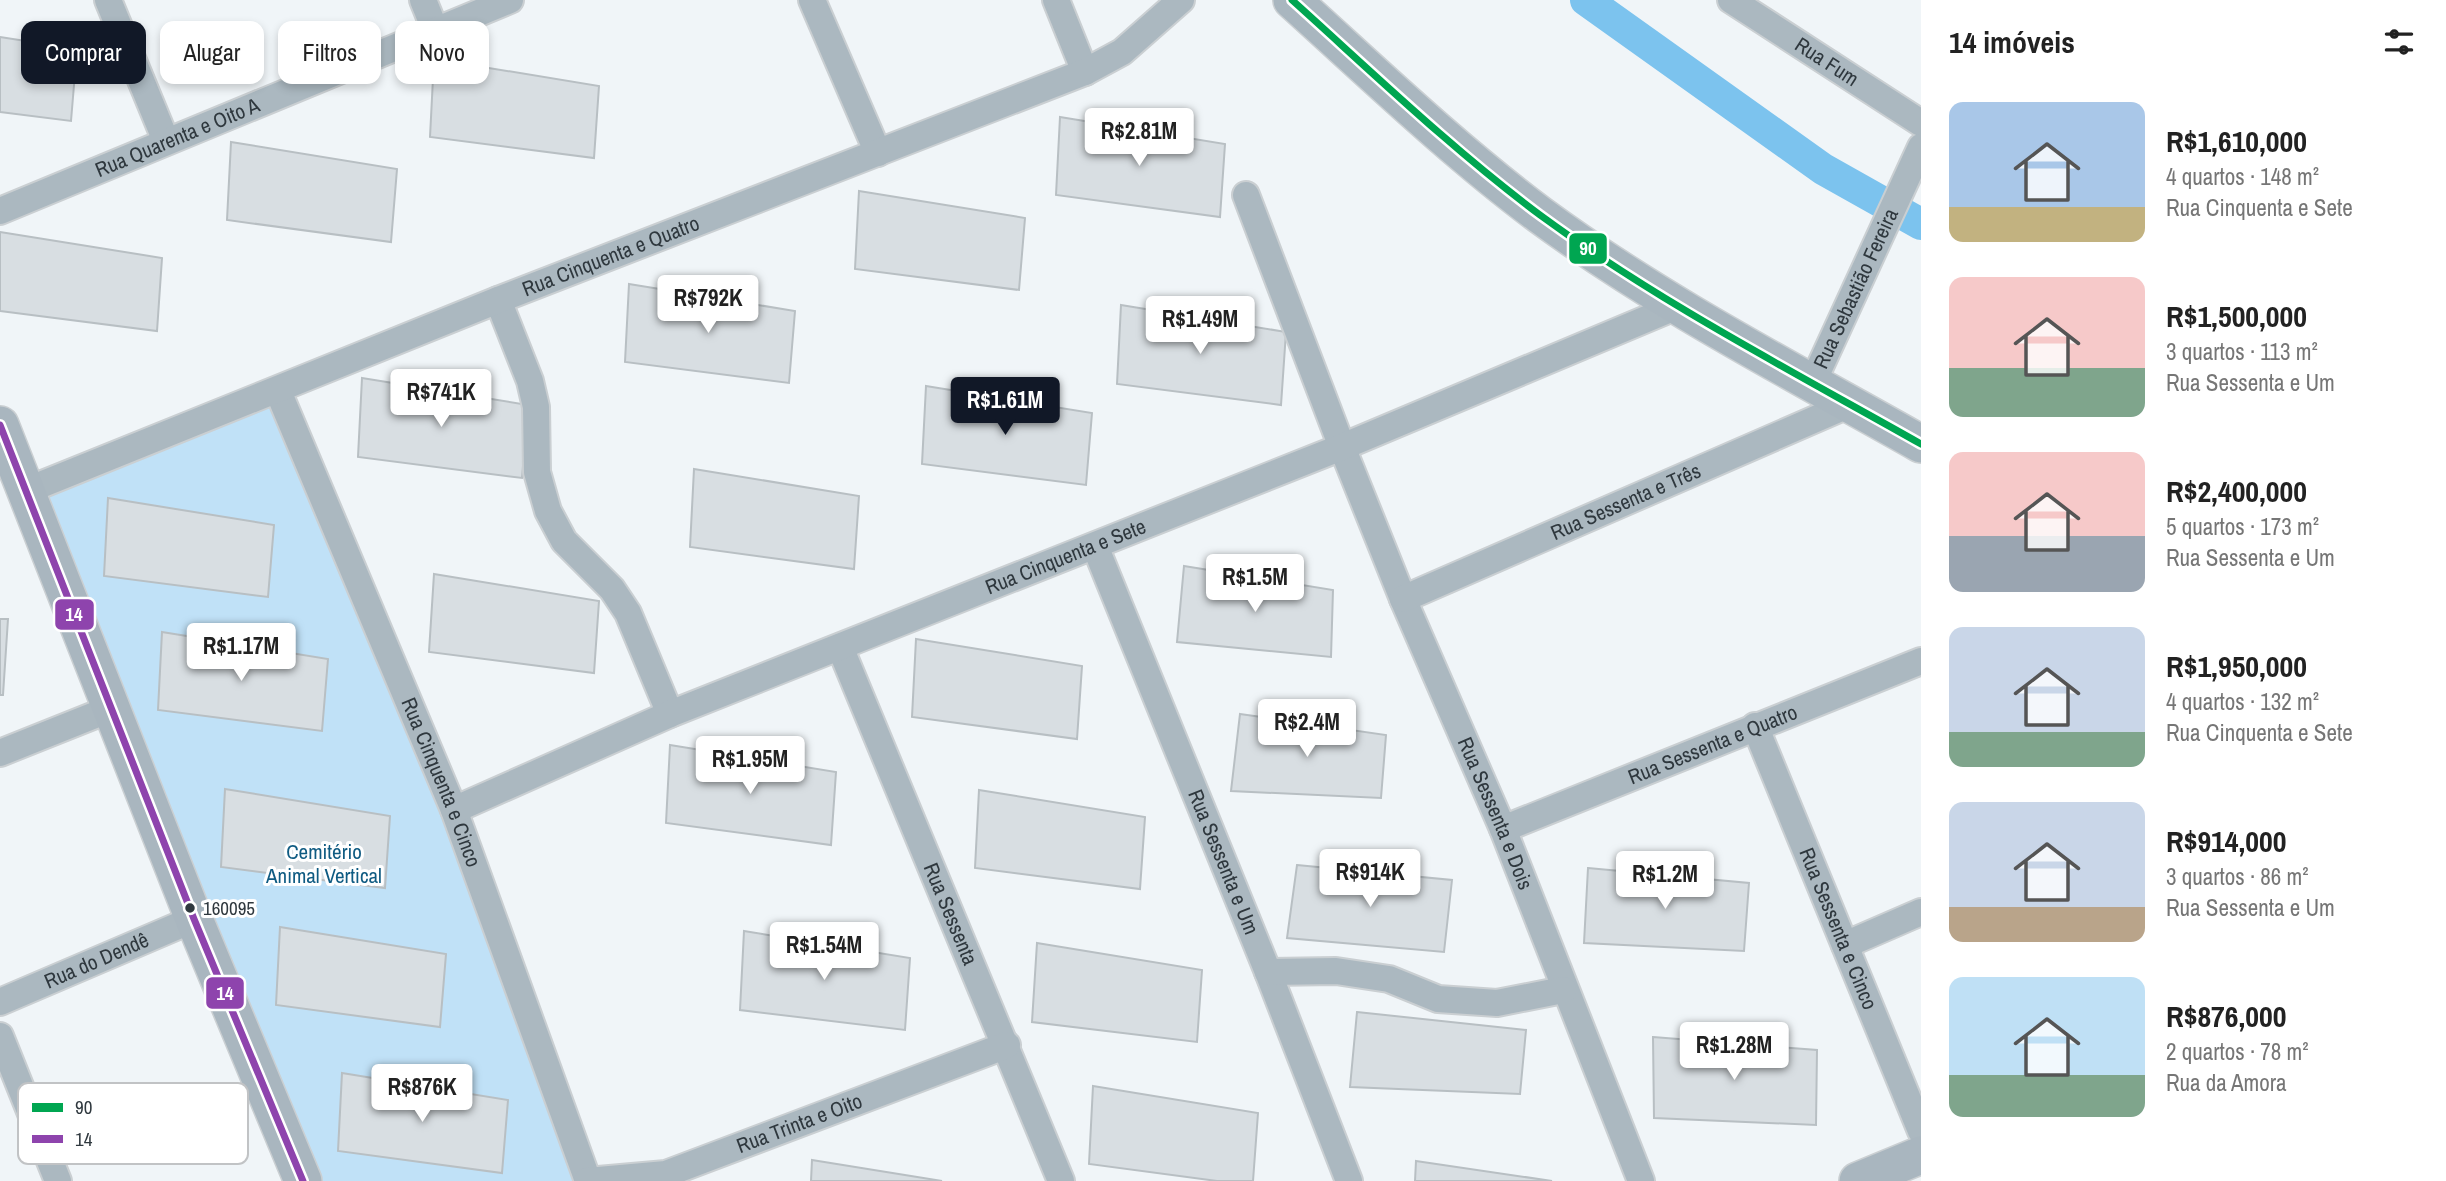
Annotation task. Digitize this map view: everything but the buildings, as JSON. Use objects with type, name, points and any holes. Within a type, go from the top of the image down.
[{"type":"main road","points":[[1292,0],[1414,111],[1540,214],[1675,307],[1921,444]]},
{"type":"main road","points":[[0,425],[194,919],[303,1181]]},
{"type":"main road","points":[[1858,1181],[1921,1155]]},
{"type":"street","points":[[108,0],[166,141]]},
{"type":"street","points":[[423,0],[432,21]]},
{"type":"street","name":"Rua Quarenta e Oito A","points":[[461,21],[510,0]]},
{"type":"street","points":[[812,0],[878,153]]},
{"type":"street","points":[[1056,0],[1085,72]]},
{"type":"street","name":"Rua Cinquenta e Quatro","points":[[27,490],[498,300],[1085,72],[1122,52],[1181,0]]},
{"type":"street","name":"Rua Fum","points":[[1731,0],[1921,123]]},
{"type":"street","name":"Rua Quarenta e Oito A","points":[[0,211],[395,49]]},
{"type":"street","name":"Rua Sebastião Fereira","points":[[1812,384],[1921,147]]},
{"type":"street","name":"Rua Sessenta e Dois","points":[[1246,195],[1342,447],[1403,599],[1503,829],[1563,990],[1641,1181]]},
{"type":"street","points":[[498,300],[530,381],[536,407],[537,472],[548,511],[564,541],[612,589],[628,613],[670,714]]},
{"type":"street","name":"Rua Cinquenta e Sete","points":[[454,810],[670,714],[1342,447],[1675,307]]},
{"type":"street","name":"Rua Cinquenta e Cinco","points":[[278,391],[454,810],[588,1181]]},
{"type":"street","name":"Rua Sessenta e Três","points":[[1403,599],[1850,404]]},
{"type":"street","name":"Rua Sessenta e Um","points":[[1095,546],[1268,972],[1349,1181]]},
{"type":"street","name":"Rua Sessenta","points":[[840,647],[1007,1045],[1061,1181]]},
{"type":"street","name":"Rua Sessenta e Quatro","points":[[1503,829],[1921,661]]},
{"type":"street","points":[[0,753],[110,709]]},
{"type":"street","name":"Rua Sessenta e Cinco","points":[[1755,726],[1921,1131]]},
{"type":"street","points":[[1845,945],[1921,912]]},
{"type":"street","name":"Rua do Dendê","points":[[0,1002],[194,919]]},
{"type":"street","points":[[1268,972],[1336,971],[1389,979],[1438,999],[1497,1003],[1563,990]]},
{"type":"street","points":[[0,1036],[19,1083]]},
{"type":"street","name":"Rua Trinta e Oito","points":[[588,1181],[666,1174],[1007,1045]]},
{"type":"street","points":[[51,1164],[58,1181]]},
{"type":"green space","name":"Cemitério Animal Vertical","points":[[278,391],[588,1181],[301,1181],[28,490]]},
{"type":"waterway","points":[[1586,0],[1823,169],[1921,224]]},
{"type":"transit line","name":"90","points":[[1292,0],[1445,138],[1540,215],[1679,307],[1921,444]]},
{"type":"transit line","name":"14","points":[[0,425],[194,919],[303,1181]]},
{"type":"place","name":"160095","points":[[190,908]]}]
